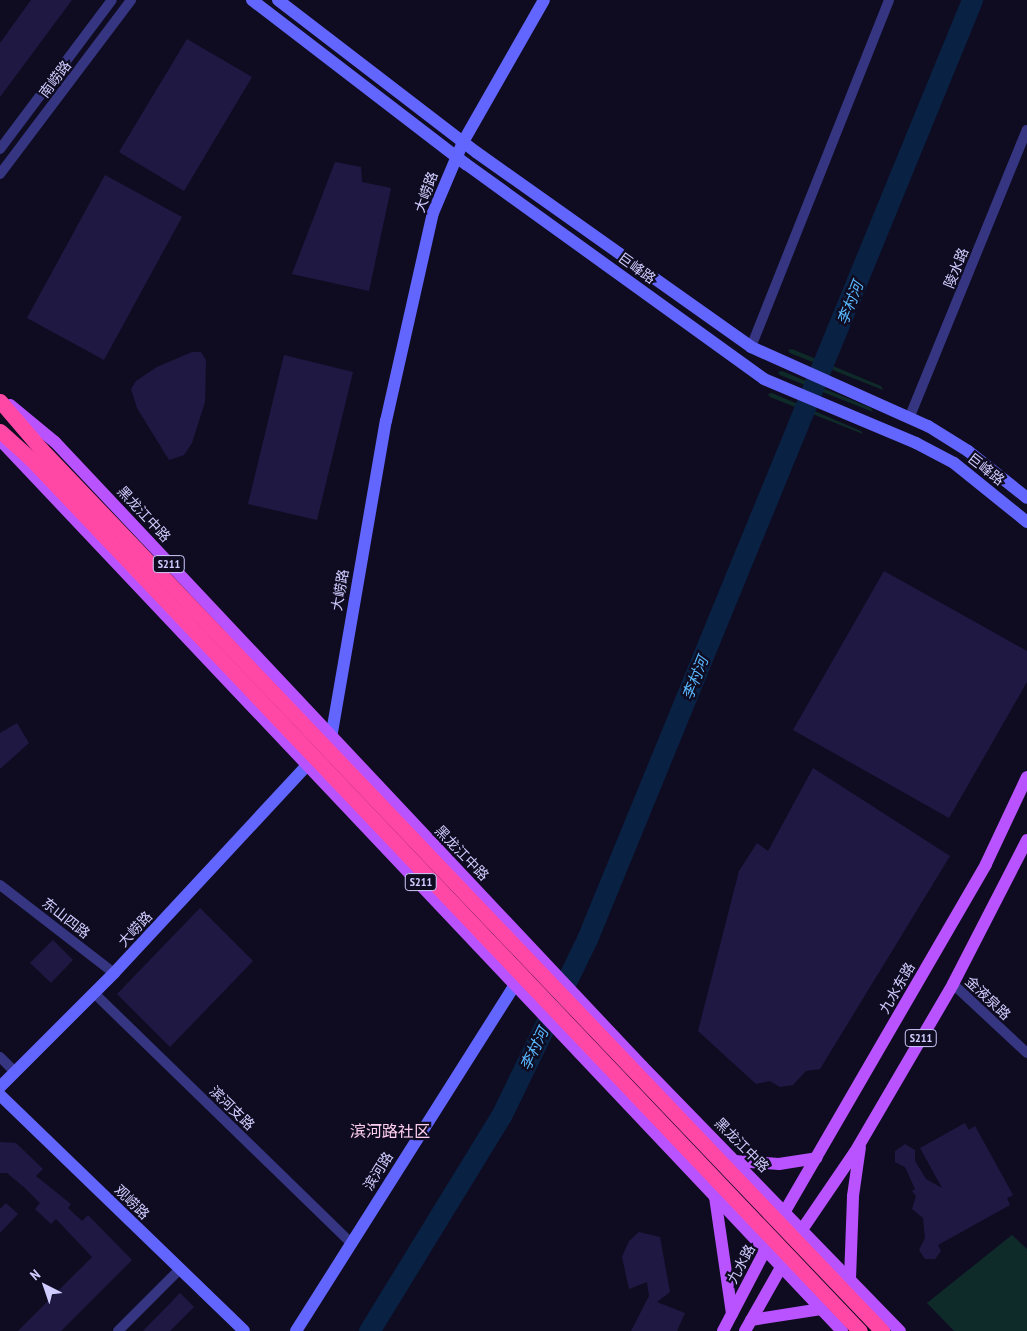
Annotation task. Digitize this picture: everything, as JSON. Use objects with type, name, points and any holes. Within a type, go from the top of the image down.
[{"type":"highway","points":[[0,399],[36,454],[860,1331]]},
{"type":"highway","points":[[0,431],[36,454]]},
{"type":"highway","name":"黑龙江中路","points":[[36,454],[882,1331]]},
{"type":"main road","name":"黑龙江中路","points":[[0,399],[55,442],[331,738],[642,1066],[802,1228],[900,1331]]},
{"type":"main road","name":"S211","points":[[0,440],[533,1000],[781,1268],[802,1228],[861,1141],[953,984],[1027,840]]},
{"type":"main road","name":"九水东路","points":[[785,1211],[986,864],[1027,777]]},
{"type":"main road","points":[[850,1279],[853,1196],[861,1141]]},
{"type":"main road","points":[[734,1161],[779,1164],[817,1158]]},
{"type":"main road","points":[[715,1197],[732,1314]]},
{"type":"main road","name":"九水路","points":[[723,1331],[785,1211]]},
{"type":"main road","points":[[748,1325],[781,1268],[842,1331]]},
{"type":"main road","points":[[748,1325],[821,1309]]},
{"type":"street","name":"南崂路","points":[[0,148],[112,0]]},
{"type":"street","name":"南崂路","points":[[0,174],[132,0]]},
{"type":"street","name":"巨峰路","points":[[252,0],[456,156],[764,380],[877,427],[954,463],[1027,522]]},
{"type":"street","name":"巨峰路","points":[[278,0],[463,142],[751,347],[910,416],[968,451],[1027,498]]},
{"type":"street","name":"大崂路","points":[[0,1087],[114,973],[331,738],[386,421],[433,213],[463,142],[544,0]]},
{"type":"street","points":[[751,347],[889,0]]},
{"type":"street","name":"陵水路","points":[[910,416],[1027,130]]},
{"type":"street","name":"东山四路","points":[[0,885],[114,973]]},
{"type":"street","name":"滨河路","points":[[296,1331],[535,953]]},
{"type":"street","name":"金液泉路","points":[[953,984],[1027,1052]]},
{"type":"street","name":"滨河支路","points":[[94,993],[351,1243]]},
{"type":"street","points":[[0,1057],[15,1072]]},
{"type":"street","name":"观崂路","points":[[0,1095],[244,1331]]},
{"type":"street","points":[[118,1331],[180,1269]]},
{"type":"green space","points":[[792,349],[881,386],[883,390],[790,353],[788,350]]},
{"type":"green space","points":[[782,371],[871,408],[873,412],[780,375],[778,372]]},
{"type":"green space","points":[[772,393],[861,431],[863,434],[770,397],[768,394]]},
{"type":"green space","points":[[1012,1235],[1027,1249],[1027,1331],[954,1331],[927,1303]]},
{"type":"building","points":[[31,0],[72,0],[0,97],[0,43]]},
{"type":"building","points":[[187,39],[252,77],[184,191],[119,152]]},
{"type":"building","points":[[335,162],[361,167],[362,182],[391,188],[369,291],[292,274]]},
{"type":"building","points":[[105,175],[182,217],[104,360],[27,318]]},
{"type":"building","points":[[192,352],[201,352],[206,360],[205,402],[192,443],[184,455],[169,460],[137,408],[131,389],[136,381],[157,367]]},
{"type":"building","points":[[284,355],[353,372],[317,520],[248,504]]},
{"type":"building","points":[[884,571],[1027,651],[1027,682],[949,818],[793,730]]},
{"type":"building","points":[[17,723],[29,743],[0,769],[0,733]]},
{"type":"building","points":[[813,768],[950,856],[820,1069],[806,1071],[793,1085],[780,1087],[770,1081],[756,1084],[698,1031],[739,871],[757,843],[768,851]]},
{"type":"building","points":[[200,908],[253,961],[170,1047],[117,994]]},
{"type":"building","points":[[53,940],[73,960],[51,983],[30,963]]},
{"type":"building","points":[[965,1123],[969,1130],[975,1126],[1013,1195],[1007,1198],[1010,1205],[938,1245],[941,1251],[935,1259],[925,1259],[919,1250],[925,1238],[923,1218],[912,1209],[916,1196],[912,1191],[915,1189],[905,1167],[895,1162],[895,1151],[905,1144],[915,1150],[915,1161],[926,1179],[942,1188],[920,1148]]},
{"type":"building","points":[[0,1142],[16,1143],[43,1169],[36,1176],[71,1204],[68,1208],[82,1221],[88,1215],[132,1260],[61,1331],[18,1331],[92,1257],[56,1219],[51,1224],[35,1209],[40,1203],[25,1188],[7,1173],[0,1173]]},
{"type":"building","points":[[6,1203],[18,1214],[0,1233],[0,1209]]},
{"type":"building","points":[[639,1232],[660,1237],[670,1292],[657,1302],[685,1313],[677,1331],[631,1331],[649,1296],[647,1282],[629,1289],[622,1257],[629,1241]]},
{"type":"building","points":[[180,1293],[194,1307],[170,1331],[143,1331]]},
{"type":"waterway","name":"李村河","points":[[369,1331],[501,1116],[587,939],[972,0]]},
{"type":"district","name":"滨河路社区","points":[[390,1131]]}]
